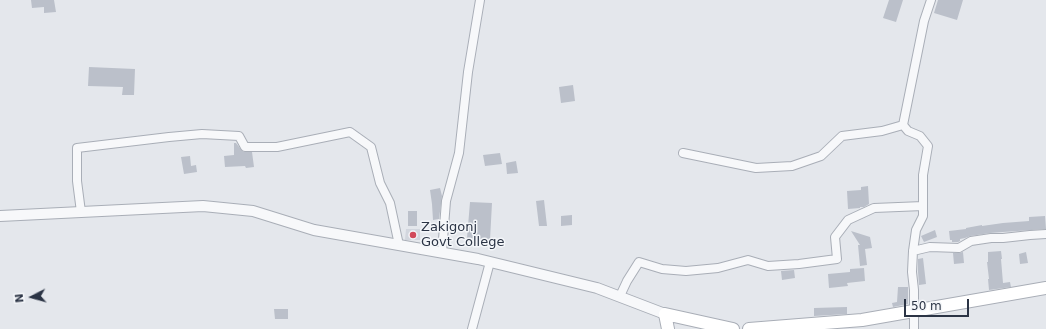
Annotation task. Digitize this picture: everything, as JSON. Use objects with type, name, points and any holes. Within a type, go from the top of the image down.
[{"type":"main road","points":[[749,329],[862,320],[1046,288]]},
{"type":"main road","points":[[668,329],[665,314],[733,329]]},
{"type":"street","points":[[442,252],[446,201],[459,153],[468,72],[480,0]]},
{"type":"street","points":[[903,125],[924,21],[931,0]]},
{"type":"street","points":[[683,153],[756,168],[792,166],[821,156],[842,136],[882,131],[903,125]]},
{"type":"street","points":[[903,125],[908,131],[920,136],[928,146],[923,175],[924,216],[916,230],[913,251],[912,272],[914,290],[914,329]]},
{"type":"street","points":[[81,212],[77,181],[77,148],[202,134],[239,136],[245,147],[277,147],[350,132],[371,147],[380,183],[390,204],[399,245]]},
{"type":"street","points":[[0,216],[203,206],[253,211],[314,230],[442,252],[597,288],[665,314]]},
{"type":"street","points":[[620,296],[627,281],[639,262],[662,269],[686,271],[718,268],[748,260],[768,266],[837,259],[836,237],[848,220],[874,208],[923,206]]},
{"type":"street","points":[[913,251],[930,247],[959,248],[971,241],[991,238],[1046,234]]},
{"type":"street","points":[[472,329],[490,262]]},
{"type":"shaded area","name":"Zakigonj Govt College","points":[[406,229],[420,229],[420,240],[405,240]]},
{"type":"building","points":[[31,0],[54,0],[56,12],[44,13],[44,7],[32,8]]},
{"type":"building","points":[[889,0],[903,0],[896,22],[883,18]]},
{"type":"building","points":[[938,0],[963,0],[957,20],[934,13]]},
{"type":"building","points":[[89,67],[135,69],[134,95],[122,95],[123,87],[88,86]]},
{"type":"building","points":[[573,85],[575,101],[561,103],[559,87]]},
{"type":"building","points":[[234,143],[236,143],[243,152],[252,152],[254,167],[225,167],[224,156],[234,155]]},
{"type":"building","points":[[500,153],[502,164],[485,166],[483,155]]},
{"type":"building","points":[[190,156],[191,166],[196,165],[197,172],[184,174],[181,157]]},
{"type":"building","points":[[516,161],[518,173],[507,174],[506,163]]},
{"type":"building","points":[[868,186],[869,204],[860,208],[848,209],[847,191],[861,190],[861,187]]},
{"type":"building","points":[[440,188],[442,196],[439,219],[433,220],[430,190]]},
{"type":"building","points":[[544,200],[547,226],[539,226],[536,201]]},
{"type":"building","points":[[470,202],[492,203],[490,240],[467,238]]},
{"type":"building","points":[[408,211],[417,211],[417,226],[408,226]]},
{"type":"building","points":[[572,215],[572,225],[561,226],[561,216]]},
{"type":"building","points":[[1045,216],[1046,229],[990,233],[970,236],[960,239],[958,242],[952,242],[952,240],[950,240],[949,231],[982,225],[1029,221],[1029,217]]},
{"type":"building","points":[[935,230],[937,237],[924,242],[921,236]]},
{"type":"building","points":[[851,231],[870,237],[872,248],[865,249],[867,265],[860,266],[858,245],[860,245]]},
{"type":"building","points":[[1001,251],[1003,283],[1010,282],[1011,287],[989,290],[987,262],[988,252]]},
{"type":"building","points":[[963,252],[964,263],[954,264],[953,253]]},
{"type":"building","points":[[1026,252],[1028,263],[1020,264],[1019,254]]},
{"type":"building","points":[[923,258],[926,284],[919,285],[918,259]]},
{"type":"building","points":[[864,268],[865,281],[847,283],[848,286],[829,288],[828,274],[850,272],[850,269]]},
{"type":"building","points":[[794,270],[795,278],[782,280],[781,271]]},
{"type":"building","points":[[898,287],[908,287],[908,304],[893,307],[892,303],[897,302]]},
{"type":"building","points":[[847,307],[847,314],[814,316],[814,308]]},
{"type":"building","points":[[274,309],[288,309],[288,319],[275,319]]},
{"type":"place","name":"Zakigonj Govt College","points":[[413,235]]}]
